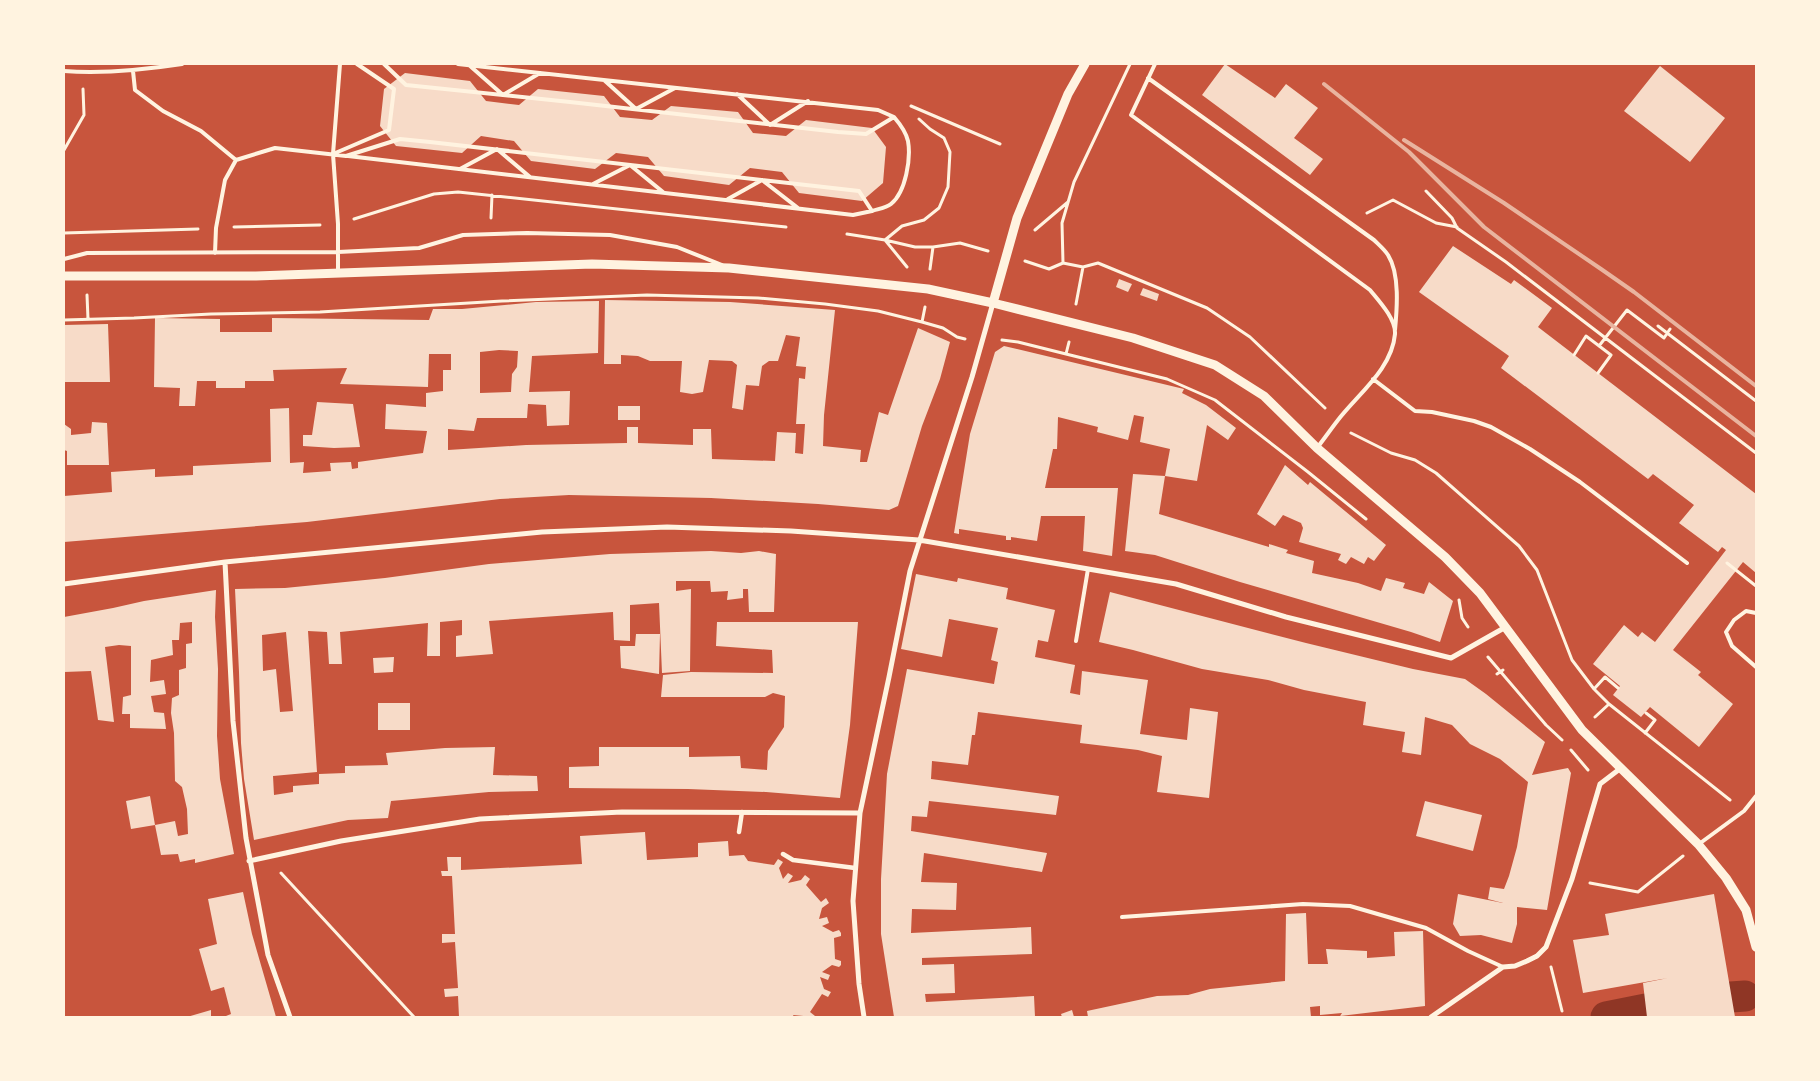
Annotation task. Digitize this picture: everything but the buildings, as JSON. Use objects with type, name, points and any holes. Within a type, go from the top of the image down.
[{"type":"street","points":[[864,1017],[859,984],[853,901],[855,868],[860,813],[890,677],[901,609],[919,540],[938,487],[1017,218],[1068,94],[1085,64]]},
{"type":"street","points":[[64,276],[256,276],[592,264],[729,268],[928,289],[1133,338],[1215,365],[1264,396],[1317,448],[1445,557],[1480,593],[1504,628],[1582,730],[1698,844],[1726,878],[1746,910],[1756,947]]},
{"type":"street","points":[[64,584],[225,562],[542,532],[667,527],[791,531],[919,540],[1176,584],[1286,617],[1451,658],[1504,628]]},
{"type":"street","points":[[225,562],[234,721],[249,861],[268,955],[290,1017]]},
{"type":"street","points":[[1431,1017],[1503,966],[1515,966],[1527,962],[1546,947],[1572,880],[1600,784],[1621,768]]},
{"type":"street","points":[[249,861],[359,838],[480,819],[622,812],[860,813]]},
{"type":"street","points":[[739,832],[742,812]]},
{"type":"street","points":[[783,854],[793,860],[855,868]]},
{"type":"lane","points":[[64,71],[133,71],[182,64]]},
{"type":"lane","points":[[338,274],[333,154],[340,64]]},
{"type":"lane","points":[[333,154],[389,130],[394,89],[357,64]]},
{"type":"lane","points":[[384,64],[406,85],[770,125],[866,134],[894,117]]},
{"type":"lane","points":[[215,253],[216,228],[225,180],[236,160],[275,148],[853,215],[891,204],[904,184],[909,161],[908,140],[902,127],[894,117],[878,110],[458,64]]},
{"type":"lane","points":[[1155,64],[1132,115],[1370,290],[1387,310],[1395,332]]},
{"type":"lane","points":[[470,65],[503,95]]},
{"type":"lane","points":[[133,71],[135,90],[163,111],[201,131],[236,160]]},
{"type":"lane","points":[[503,95],[540,73]]},
{"type":"lane","points":[[1148,78],[1354,225],[1374,240],[1388,256],[1395,279],[1398,303],[1395,332],[1390,352],[1381,370],[1338,420],[1317,448]]},
{"type":"lane","points":[[604,80],[636,109]]},
{"type":"lane","points":[[636,109],[675,87]]},
{"type":"lane","points":[[737,94],[770,125]]},
{"type":"lane","points":[[770,125],[808,101]]},
{"type":"lane","points":[[346,156],[400,138],[859,191],[872,211]]},
{"type":"lane","points":[[459,169],[497,149]]},
{"type":"lane","points":[[497,149],[530,177]]},
{"type":"lane","points":[[593,184],[630,165]]},
{"type":"lane","points":[[630,165],[663,192]]},
{"type":"lane","points":[[726,200],[762,180]]},
{"type":"lane","points":[[762,180],[798,208]]},
{"type":"lane","points":[[64,259],[87,253],[338,252],[419,248],[463,235],[527,233],[610,235],[677,247],[729,268]]},
{"type":"lane","points":[[1374,379],[1415,411],[1432,412],[1474,421],[1491,427],[1522,445],[1580,482],[1687,563]]},
{"type":"lane","points":[[1076,641],[1088,570]]},
{"type":"lane","points":[[1756,613],[1746,610],[1734,620],[1726,632],[1732,646],[1756,667]]},
{"type":"lane","points":[[1698,844],[1744,811],[1756,796]]},
{"type":"lane","points":[[1122,917],[1304,904],[1350,906],[1426,928],[1468,951],[1503,966]]},
{"type":"path","points":[[1063,263],[1062,223],[1074,182],[1130,64]]},
{"type":"path","points":[[64,150],[84,115],[81,72]]},
{"type":"path","points":[[915,112],[911,106],[1000,144]]},
{"type":"path","points":[[885,240],[902,226],[924,220],[939,208],[948,187],[950,152],[944,138],[918,118]]},
{"type":"path","points":[[1426,191],[1452,218],[1457,228]]},
{"type":"path","points":[[490,220],[492,196]]},
{"type":"path","points":[[1354,225],[1359,218],[1393,200],[1436,223],[1457,228],[1606,337],[1756,453]]},
{"type":"path","points":[[1006,256],[1050,269],[1063,263],[1083,267],[1098,263],[1207,308],[1250,336],[1353,436],[1415,460],[1436,473],[1519,546],[1537,570],[1572,660],[1594,689],[1609,704],[1744,811]]},
{"type":"path","points":[[64,320],[320,312],[520,300],[647,295],[758,298],[826,304],[878,311],[922,322]]},
{"type":"path","points":[[1599,346],[1627,310],[1664,338],[1669,331]]},
{"type":"path","points":[[1658,326],[1669,331],[1756,401]]},
{"type":"path","points":[[1574,355],[1586,336],[1611,355],[1598,374]]},
{"type":"path","points":[[1066,354],[1167,379],[1215,400],[1371,523]]},
{"type":"path","points":[[1727,563],[1756,586]]},
{"type":"path","points":[[1459,599],[1462,618],[1477,643]]},
{"type":"path","points":[[1500,672],[1546,725],[1564,742]]},
{"type":"path","points":[[1594,689],[1605,677],[1618,688]]},
{"type":"path","points":[[1645,733],[1655,720],[1646,713]]},
{"type":"path","points":[[1569,748],[1600,784]]},
{"type":"path","points":[[1572,880],[1638,892],[1698,844]]},
{"type":"path","points":[[266,856],[414,1017]]},
{"type":"path","points":[[1546,947],[1562,1011]]},
{"type":"waterway","points":[[1731,997],[1745,996]]},
{"type":"waterway","points":[[1606,1017],[1646,1009]]},
{"type":"railway","points":[[1324,84],[1409,152],[1484,227],[1756,436]]},
{"type":"railway","points":[[1404,140],[1504,203],[1634,292],[1756,386]]}]
